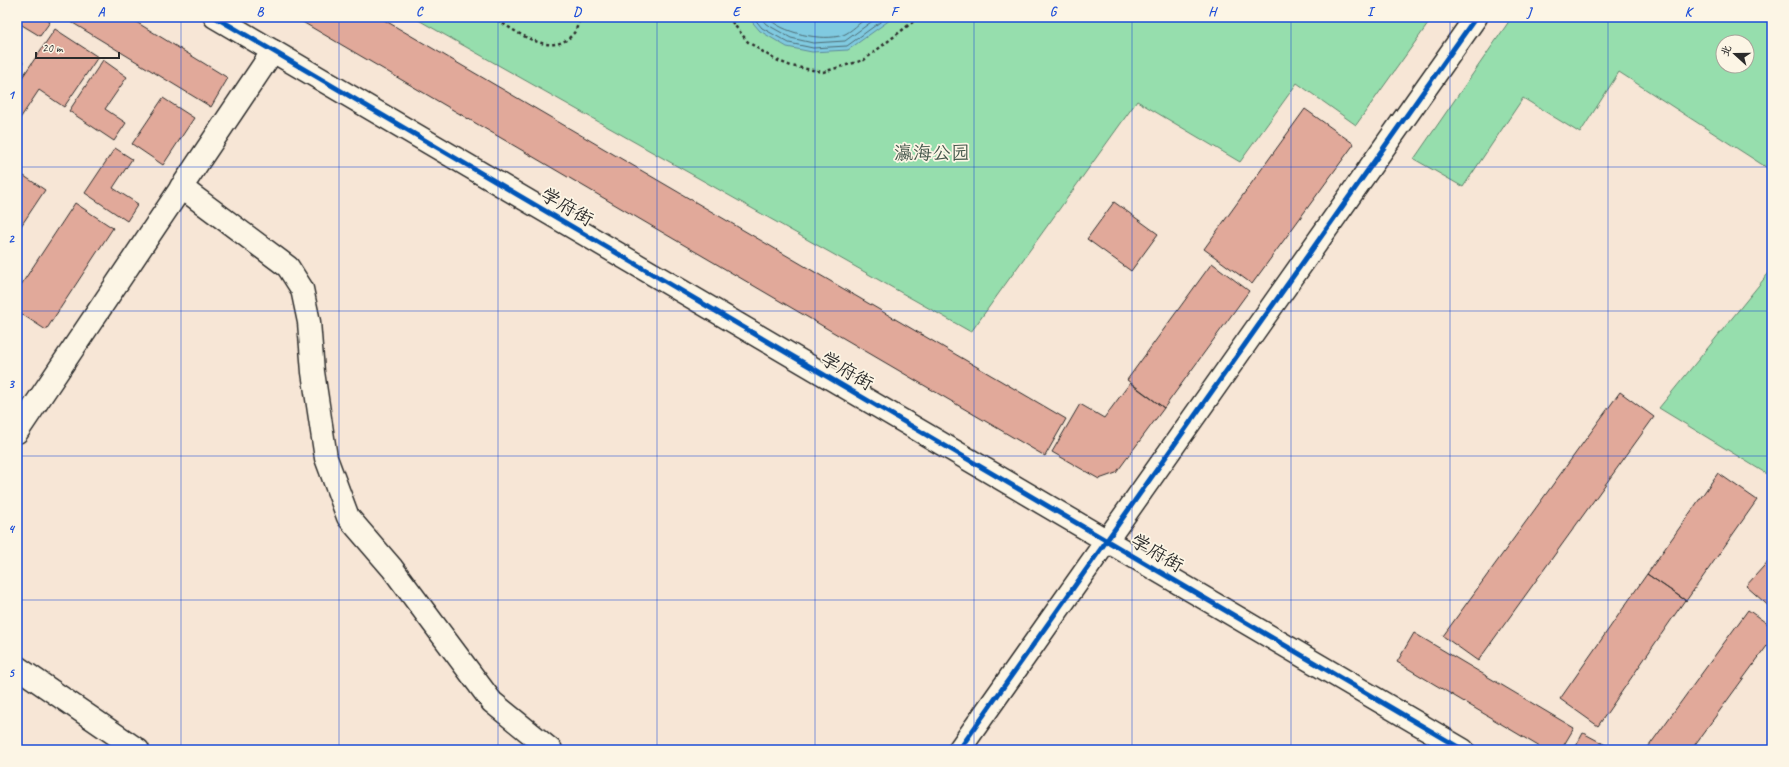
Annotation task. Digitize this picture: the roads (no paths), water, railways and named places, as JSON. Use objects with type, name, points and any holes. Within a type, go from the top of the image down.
[{"type":"street","name":"学府街","points":[[215,17],[1464,750]]},
{"type":"street","points":[[959,750],[1476,17]]},
{"type":"street","points":[[17,432],[272,51]]},
{"type":"street","points":[[182,187],[288,266],[302,289],[310,322],[313,372],[326,458],[348,517],[392,568],[492,702],[551,750]]},
{"type":"street","points":[[17,667],[138,750]]},
{"type":"water","points":[[748,17],[894,17],[848,50],[812,52],[787,47],[760,31]]},
{"type":"park label","name":"瀛海公园","points":[[932,153]]}]
